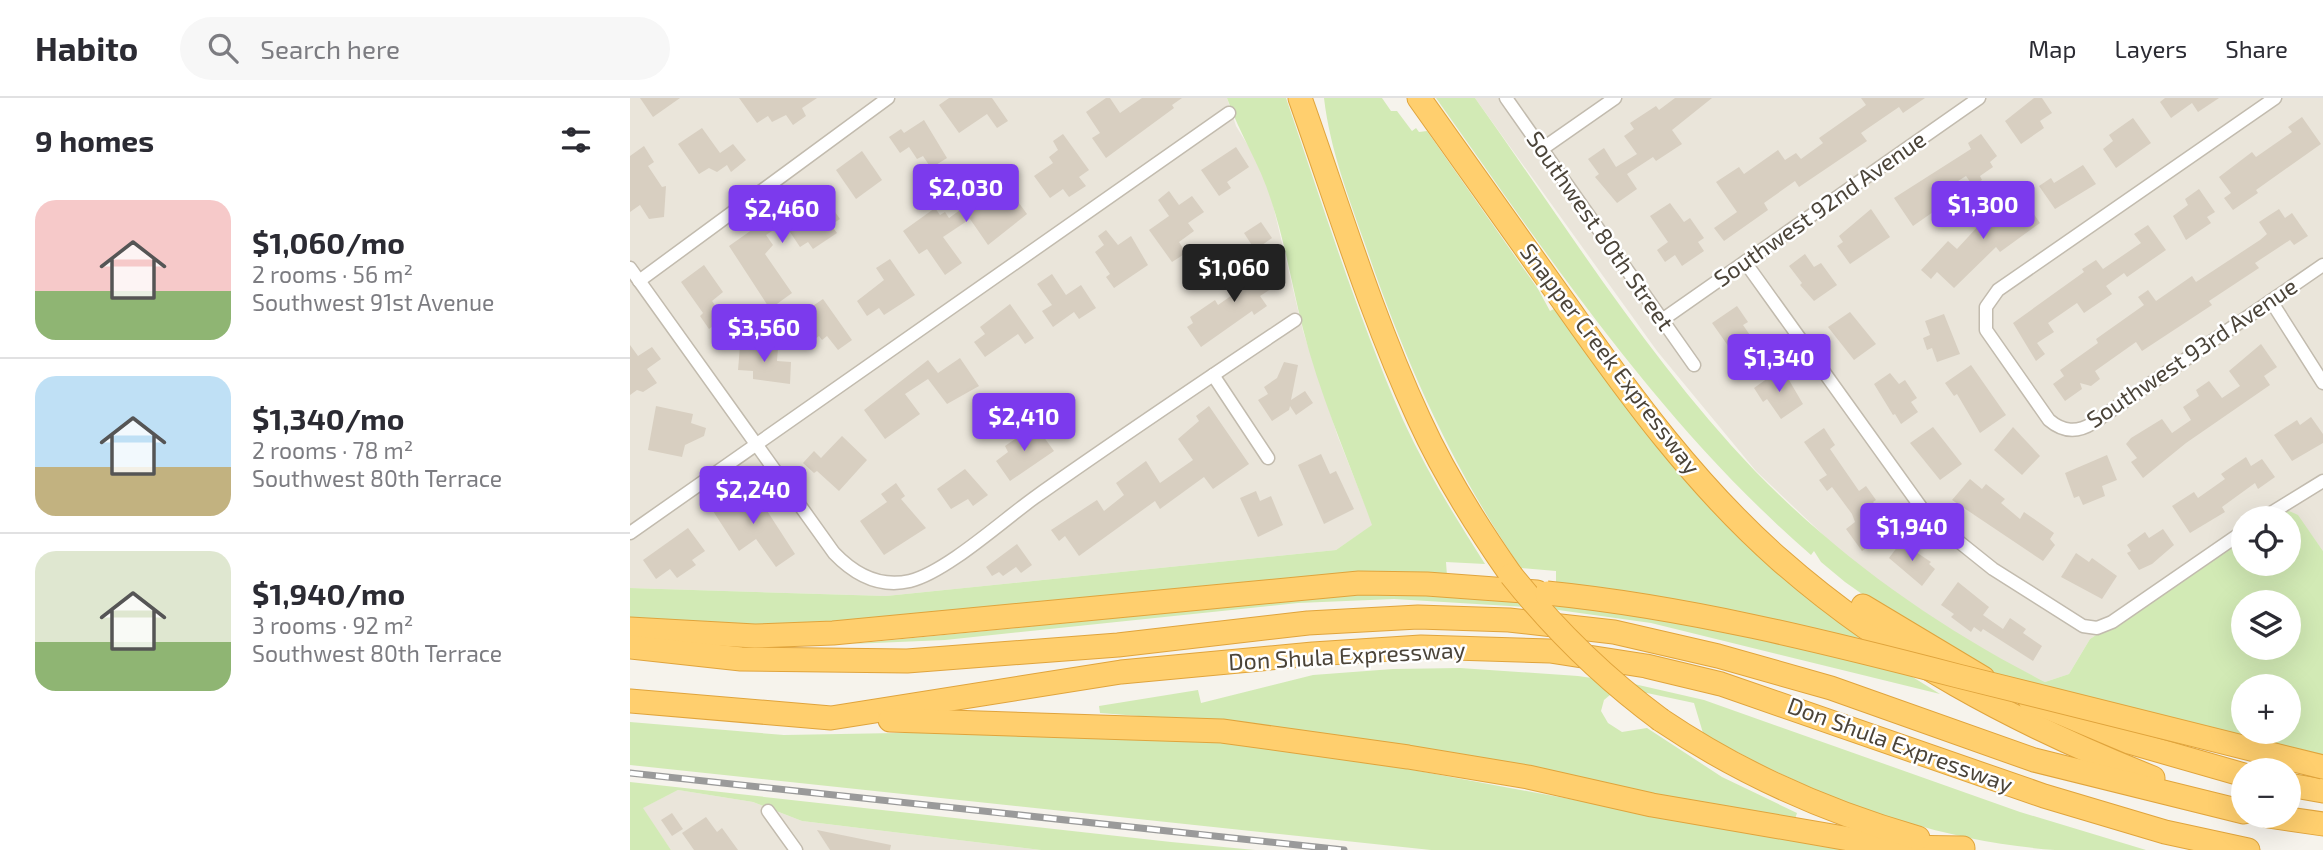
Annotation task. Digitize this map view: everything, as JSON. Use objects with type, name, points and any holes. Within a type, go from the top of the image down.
[{"type":"highway","points":[[1300,98],[1376,313],[1419,420],[1460,498],[1511,575],[1591,664],[1661,720],[1748,774],[1802,799],[1886,829],[1969,849]]},
{"type":"highway","name":"Snapper Creek Expressway","points":[[1419,98],[1651,421],[1700,480],[1780,560],[1926,670],[2000,711],[2231,808]]},
{"type":"highway","points":[[1780,560],[1839,591],[1940,655],[1992,683],[2129,742],[2231,771]]},
{"type":"highway","points":[[630,629],[755,636],[833,633],[1359,583],[1427,584],[1547,593],[1699,615],[1882,656],[2323,767]]},
{"type":"highway","name":"Don Shula Expressway","points":[[630,647],[741,659],[907,661],[1118,645],[1308,623],[1418,617],[1509,620],[1614,632],[1717,656],[1831,688],[2034,760],[2231,809]]},
{"type":"highway","name":"Don Shula Expressway","points":[[630,701],[831,718],[1121,673],[1313,654],[1421,647],[1550,651],[1646,666],[1720,684],[2044,796],[2165,832],[2248,850]]},
{"type":"highway","points":[[831,718],[1222,731],[1448,764],[1652,805],[1896,847],[1969,849]]},
{"type":"highway","points":[[2301,787],[2323,791]]},
{"type":"highway","points":[[2301,821],[2323,824]]},
{"type":"street","points":[[639,281],[888,98]]},
{"type":"street","name":"Southwest 80th Street","points":[[1506,98],[1695,365]]},
{"type":"street","points":[[1542,149],[1615,98]]},
{"type":"street","name":"Southwest 92nd Avenue","points":[[1662,320],[1979,98]]},
{"type":"street","name":"Southwest 93rd Avenue","points":[[2275,98],[1998,290],[1989,301],[1984,315],[1986,330],[2041,410],[2058,427],[2074,431],[2088,426],[2323,264]]},
{"type":"street","points":[[630,533],[1228,113]]},
{"type":"street","points":[[1745,262],[1899,481],[1934,524],[2029,593],[2083,626],[2097,628],[2117,619],[2231,540]]},
{"type":"street","points":[[630,268],[834,553],[850,568],[882,583],[914,580],[939,568],[1067,475],[1295,320]]},
{"type":"street","points":[[2271,301],[2323,383]]},
{"type":"street","points":[[1213,375],[1268,458]]},
{"type":"street","points":[[2282,506],[2323,481]]},
{"type":"street","points":[[768,811],[796,850]]},
{"type":"shaded area","points":[[630,98],[1227,98],[1236,126],[1260,165],[1272,201],[1303,331],[1338,437],[1373,525],[1336,550],[886,596],[630,588]]},
{"type":"shaded area","points":[[1475,98],[2323,98],[2323,551],[2301,520],[2301,506],[2231,506],[2231,547],[2090,639],[2069,674],[2045,682],[2011,665],[1957,634],[1891,590],[1837,548],[1756,471],[1657,351]]},
{"type":"shaded area","points":[[678,790],[753,802],[802,821],[1041,850],[671,850],[642,808]]},
{"type":"green space","points":[[1227,98],[1286,98],[1356,300],[1403,420],[1441,493],[1485,564],[1446,562],[1447,576],[780,629],[630,622],[630,588],[886,596],[1336,550],[1372,525],[1310,354],[1271,200]]},
{"type":"green space","points":[[1324,98],[1382,98],[1391,111],[1397,111],[1412,131],[1416,128],[1419,132],[1427,131],[1538,289],[1550,311],[1554,309],[1651,439],[1779,573],[1890,663],[1940,694],[1651,623],[1544,608],[1394,599],[1298,603],[945,640],[851,644],[1342,596],[1556,584],[1556,571],[1521,568],[1473,492],[1432,413],[1397,331],[1353,210],[1335,155]]},
{"type":"green space","points":[[1436,98],[1475,98],[1643,337],[1716,428],[1787,503],[1856,561],[1928,614],[2045,682],[2069,674],[2090,639],[2231,547],[2231,576],[2301,576],[2301,519],[2323,551],[2323,771],[2301,765],[2301,758],[2273,758],[2030,695],[1909,627],[1845,582],[1821,562],[1814,551],[1811,555],[1756,505],[1656,396],[1565,279]]},
{"type":"green space","points":[[1460,668],[1578,676],[1634,684],[1704,700],[2020,812],[2146,850],[2055,850],[2009,845],[1917,825],[1829,795],[1786,776],[1703,733],[1694,703],[1647,693],[1610,695],[1604,700],[1601,711],[1608,723],[1622,732],[1647,728],[1722,777],[1797,813],[1795,819],[1243,724],[1100,713],[1099,706],[1198,690],[1201,703],[1313,675],[1393,669]]},
{"type":"green space","points":[[630,722],[784,735],[1010,731],[1240,743],[1365,761],[1844,850],[1431,850],[630,765]]},
{"type":"green space","points":[[630,782],[1255,850],[1041,850],[802,821],[753,802],[678,790],[643,808],[671,850],[630,850]]},
{"type":"building","points":[[640,98],[680,98],[653,117]]},
{"type":"building","points":[[739,98],[817,98],[802,108],[806,116],[793,125],[786,115],[772,122],[768,116],[757,123]]},
{"type":"building","points":[[949,98],[992,98],[1008,121],[997,128],[987,114],[959,133],[939,105]]},
{"type":"building","points":[[1110,98],[1120,113],[1142,98],[1182,98],[1172,105],[1174,108],[1106,158],[1092,138],[1100,133],[1086,112]]},
{"type":"building","points":[[1675,98],[1712,98],[1672,130],[1682,144],[1656,161],[1653,157],[1627,174],[1637,189],[1617,203],[1595,177],[1599,174],[1588,159],[1604,148],[1616,167],[1637,154],[1624,136],[1634,129],[1630,123],[1656,106],[1659,110]]},
{"type":"building","points":[[1861,98],[1925,98],[1903,113],[1899,107],[1861,133],[1867,141],[1799,187],[1795,181],[1764,203],[1768,210],[1724,241],[1714,228],[1737,212],[1716,182],[1739,167],[1744,174],[1778,150],[1785,160],[1796,153],[1801,159],[1823,143],[1819,138],[1866,105]]},
{"type":"building","points":[[2034,98],[2042,98],[2052,113],[2040,121],[2044,128],[2021,144],[2005,121]]},
{"type":"building","points":[[2165,98],[2219,98],[2198,112],[2192,103],[2171,118],[2160,102]]},
{"type":"building","points":[[2302,117],[2321,144],[2256,190],[2258,193],[2233,210],[2224,198],[2231,193],[2219,177],[2252,152],[2256,157],[2292,132],[2288,127]]},
{"type":"building","points":[[2133,118],[2151,143],[2116,168],[2103,149],[2113,141],[2109,135]]},
{"type":"building","points":[[924,120],[947,158],[931,168],[923,156],[917,159],[909,147],[900,153],[889,137],[901,129],[904,133]]},
{"type":"building","points":[[702,128],[720,153],[733,144],[746,160],[731,172],[727,165],[717,172],[709,168],[699,174],[678,144]]},
{"type":"building","points":[[1063,134],[1089,170],[1079,177],[1086,186],[1069,197],[1063,189],[1050,198],[1034,176],[1053,163],[1049,157],[1058,150],[1053,141]]},
{"type":"building","points":[[1981,134],[1997,156],[1990,162],[1993,167],[1980,176],[1982,180],[1973,186],[1966,176],[1947,188],[1951,193],[1943,198],[1946,203],[1913,226],[1894,198],[1971,149],[1968,143]]},
{"type":"building","points":[[644,146],[654,162],[648,166],[662,187],[666,186],[664,217],[649,219],[640,205],[630,212],[630,156]]},
{"type":"building","points":[[1236,147],[1249,167],[1227,182],[1231,188],[1219,196],[1201,170]]},
{"type":"building","points":[[862,151],[882,180],[856,199],[836,170]]},
{"type":"building","points":[[2083,165],[2096,184],[2055,209],[2039,186],[2051,178],[2054,183]]},
{"type":"building","points":[[1002,180],[1027,214],[988,245],[970,219],[943,237],[962,263],[945,275],[927,249],[919,254],[903,231],[935,208],[940,215],[945,212],[949,218]]},
{"type":"building","points":[[2199,189],[2215,212],[2207,217],[2211,223],[2186,240],[2173,216],[2188,205],[2185,199]]},
{"type":"building","points":[[1169,191],[1179,205],[1192,196],[1204,212],[1188,223],[1194,231],[1179,242],[1186,253],[1172,262],[1149,230],[1169,216],[1158,200]]},
{"type":"building","points":[[2019,193],[2040,223],[2000,252],[1996,247],[1954,288],[1937,272],[1931,279],[1921,270],[1948,241],[1957,249],[1980,224],[1978,221]]},
{"type":"building","points":[[823,195],[840,219],[831,225],[837,233],[813,249],[808,242],[800,247],[784,223],[766,235],[773,245],[765,254],[792,293],[770,309],[729,246],[763,222],[764,224],[783,207],[791,203],[800,215]]},
{"type":"building","points":[[1670,203],[1684,222],[1690,218],[1704,238],[1698,242],[1704,251],[1682,266],[1675,255],[1665,262],[1657,250],[1668,242],[1650,216]]},
{"type":"building","points":[[1871,209],[1890,237],[1850,264],[1837,246],[1843,242],[1839,236]]},
{"type":"building","points":[[2279,209],[2285,218],[2292,213],[2308,236],[2294,245],[2290,240],[2255,263],[2259,268],[2209,301],[2212,305],[2142,351],[2136,342],[2095,371],[2100,379],[2091,386],[2080,383],[2082,389],[2065,401],[2053,384],[2064,376],[2060,370],[2098,343],[2096,339],[2144,305],[2138,297],[2148,290],[2156,301],[2192,276],[2196,282],[2267,234],[2259,222]]},
{"type":"building","points":[[1261,222],[1272,238],[1255,250],[1244,233]]},
{"type":"building","points":[[2148,225],[2166,250],[2127,277],[2124,273],[2106,286],[2112,294],[2084,313],[2077,303],[2048,323],[2054,332],[2037,343],[2045,354],[2036,361],[2013,323],[2084,272],[2082,269],[2096,260],[2103,269],[2141,243],[2134,234]]},
{"type":"building","points":[[1106,230],[1118,245],[1131,236],[1148,265],[1114,288],[1106,277],[1110,274],[1095,252],[1104,245],[1098,236]]},
{"type":"building","points":[[1805,254],[1814,267],[1821,263],[1837,285],[1814,301],[1789,266]]},
{"type":"building","points":[[890,259],[915,295],[884,315],[879,308],[867,316],[857,301],[884,280],[876,268]]},
{"type":"building","points":[[1264,259],[1280,283],[1260,296],[1267,306],[1254,315],[1252,311],[1201,347],[1187,327],[1193,323],[1190,317],[1215,300],[1218,305],[1238,291],[1233,281]]},
{"type":"building","points":[[704,265],[723,292],[712,301],[724,318],[709,329],[700,316],[703,313],[681,282]]},
{"type":"building","points":[[1052,274],[1066,295],[1081,285],[1096,308],[1079,319],[1074,312],[1053,327],[1042,311],[1052,305],[1037,284]]},
{"type":"building","points":[[823,299],[852,340],[838,350],[827,336],[822,340],[819,336],[806,346],[789,322]]},
{"type":"building","points":[[1010,304],[1034,338],[1025,344],[1018,334],[985,357],[974,342],[985,334],[980,327]]},
{"type":"building","points":[[1737,306],[1748,322],[1743,325],[1756,344],[1743,353],[1738,345],[1731,350],[1712,323]]},
{"type":"building","points":[[1850,312],[1876,344],[1854,360],[1828,327]]},
{"type":"building","points":[[1944,314],[1960,354],[1937,362],[1932,348],[1927,350],[1923,338],[1930,335],[1925,321]]},
{"type":"building","points":[[2261,344],[2277,367],[2264,376],[2270,385],[2186,443],[2143,478],[2131,462],[2137,458],[2126,444],[2131,438],[2162,419],[2172,433],[2191,420],[2183,407],[2199,396],[2196,390],[2209,381],[2222,398],[2240,386],[2229,371]]},
{"type":"building","points":[[630,345],[638,356],[652,347],[661,359],[647,369],[657,383],[643,392],[637,390],[630,395]]},
{"type":"building","points":[[740,346],[778,348],[777,361],[791,362],[790,384],[753,379],[753,371],[738,370]]},
{"type":"building","points":[[960,358],[979,386],[947,404],[928,379],[905,394],[920,414],[885,439],[864,410],[928,360],[938,373]]},
{"type":"building","points":[[1284,362],[1298,365],[1291,400],[1305,391],[1313,403],[1296,415],[1290,406],[1289,410],[1272,421],[1258,400],[1268,394],[1264,387],[1277,378]]},
{"type":"building","points":[[1971,365],[2006,415],[1980,433],[1957,394],[1954,396],[1945,383]]},
{"type":"building","points":[[1782,368],[1803,404],[1781,419],[1767,399],[1763,402],[1754,388]]},
{"type":"building","points":[[1890,373],[1899,384],[1905,380],[1917,398],[1911,402],[1918,412],[1901,424],[1874,384]]},
{"type":"building","points":[[656,406],[693,414],[691,423],[706,428],[704,436],[685,445],[682,457],[648,450]]},
{"type":"building","points":[[1209,406],[1249,464],[1213,489],[1204,477],[1160,509],[1155,501],[1079,556],[1065,536],[1059,541],[1051,530],[1097,500],[1104,511],[1124,495],[1116,483],[1146,461],[1160,483],[1193,460],[1178,439],[1199,421],[1196,416]]},
{"type":"building","points":[[2311,417],[2323,434],[2323,443],[2292,461],[2274,435],[2297,420],[2300,425]]},
{"type":"building","points":[[1035,425],[1054,451],[1010,481],[996,461],[1008,452],[1005,446]]},
{"type":"building","points":[[1933,427],[1962,464],[1940,480],[1910,443]]},
{"type":"building","points":[[2013,427],[2040,456],[2022,475],[1994,450]]},
{"type":"building","points":[[1824,428],[1835,445],[1830,449],[1859,491],[1866,486],[1876,500],[1873,502],[1895,527],[1862,551],[1846,529],[1855,522],[1852,514],[1832,487],[1827,491],[1819,480],[1827,475],[1804,442]]},
{"type":"building","points":[[842,436],[867,460],[839,491],[817,471],[814,473],[803,463],[814,451],[821,458]]},
{"type":"building","points":[[1321,454],[1330,474],[1336,471],[1354,509],[1324,524],[1298,465]]},
{"type":"building","points":[[2107,455],[2117,480],[2102,486],[2105,496],[2083,505],[2079,496],[2074,498],[2065,473]]},
{"type":"building","points":[[2246,457],[2251,466],[2262,459],[2275,477],[2258,489],[2255,483],[2222,507],[2225,512],[2190,533],[2172,506],[2194,492],[2198,498],[2225,479],[2221,474]]},
{"type":"building","points":[[965,469],[988,495],[973,506],[968,499],[951,509],[937,489]]},
{"type":"building","points":[[1970,479],[1982,489],[1986,484],[2005,499],[2001,503],[2020,519],[2024,512],[2054,533],[2050,539],[2055,545],[2043,561],[1952,500]]},
{"type":"building","points":[[896,483],[905,496],[901,499],[926,528],[884,555],[860,521],[887,502],[881,494]]},
{"type":"building","points":[[745,487],[762,503],[795,554],[776,567],[756,539],[739,551],[713,511]]},
{"type":"building","points":[[1256,491],[1260,501],[1271,496],[1283,525],[1258,537],[1240,498]]},
{"type":"building","points":[[688,528],[705,551],[692,560],[696,565],[677,578],[670,569],[656,579],[643,560]]},
{"type":"building","points":[[2163,529],[2174,545],[2152,564],[2139,570],[2127,553],[2131,551],[2127,545],[2145,532],[2149,538]]},
{"type":"building","points":[[1901,542],[1931,562],[1929,564],[1935,569],[1922,586],[1889,558]]},
{"type":"building","points":[[1017,544],[1032,565],[1021,573],[1016,567],[1003,576],[999,572],[992,576],[986,567]]},
{"type":"building","points":[[2076,553],[2089,562],[2092,558],[2117,576],[2102,599],[2061,577]]},
{"type":"building","points":[[1958,582],[1989,607],[1983,615],[2003,629],[2010,618],[2026,629],[2023,633],[2042,646],[2033,661],[1983,629],[1981,632],[1974,627],[1971,632],[1951,617],[1954,614],[1941,605]]},
{"type":"building","points":[[672,813],[683,829],[672,836],[661,820]]},
{"type":"building","points":[[706,817],[717,832],[722,828],[738,850],[694,850],[682,833]]},
{"type":"building","points":[[817,830],[891,845],[890,850],[830,850]]},
{"type":"railway","points":[[630,773],[1344,850]]}]
